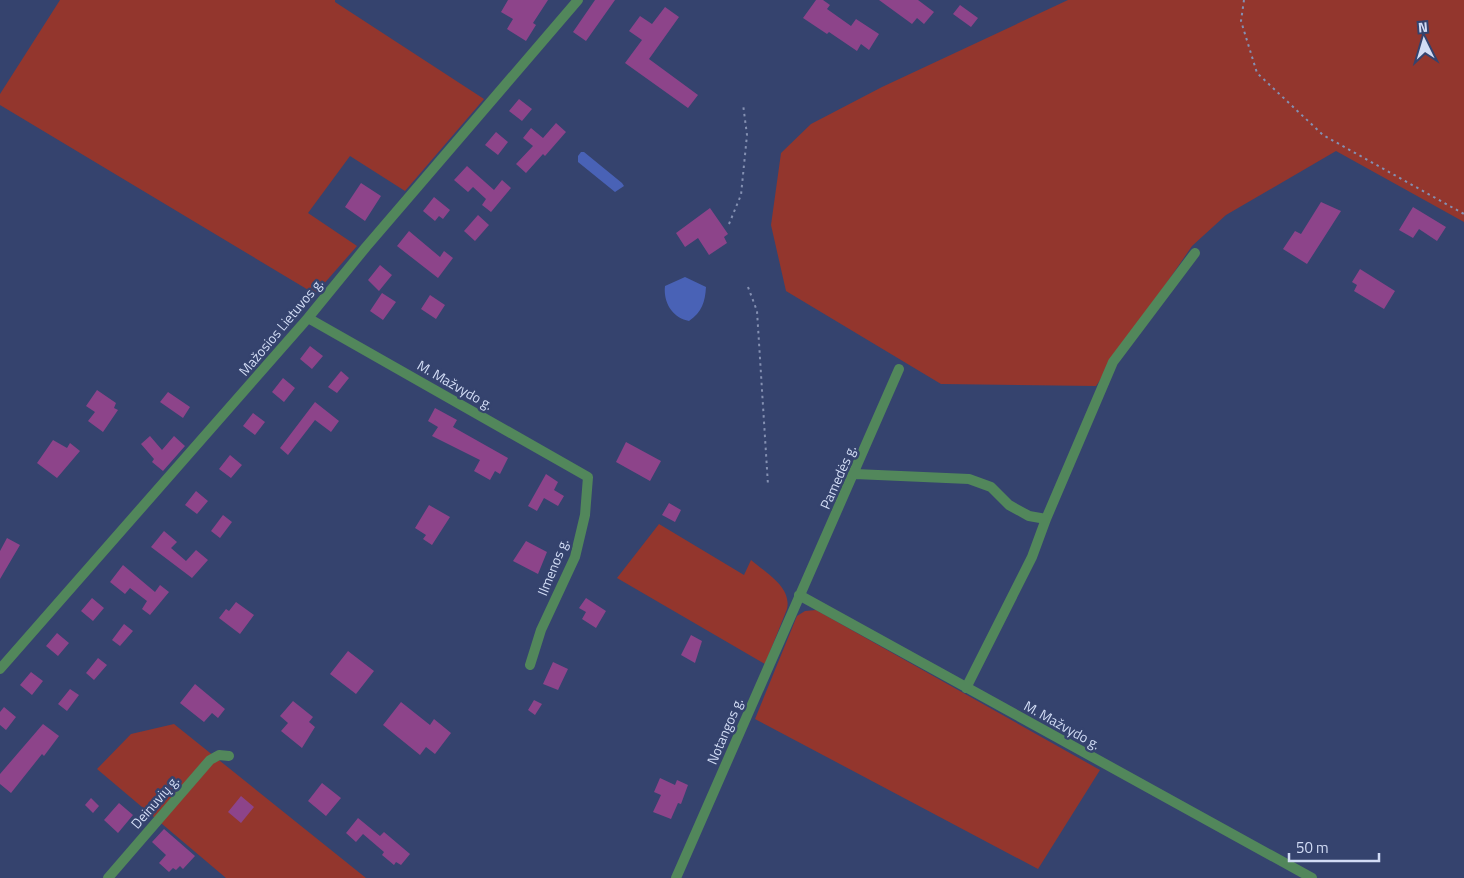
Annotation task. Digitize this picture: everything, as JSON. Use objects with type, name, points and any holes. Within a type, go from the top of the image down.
[{"type":"street","name":"Mažosios Lietuvos g.","points":[[0,669],[308,318],[366,247],[578,0]]},
{"type":"street","points":[[966,688],[1032,557],[1112,362],[1195,253]]},
{"type":"street","name":"M. Mažvydo g.","points":[[308,318],[588,477]]},
{"type":"street","name":"Pamedės g.","points":[[799,595],[855,474],[899,369]]},
{"type":"street","points":[[855,474],[969,480],[992,488],[1009,505],[1029,516],[1046,519]]},
{"type":"street","name":"Ilmenos g.","points":[[530,665],[541,630],[575,557],[585,515],[588,477]]},
{"type":"street","name":"M. Mažvydo g.","points":[[799,595],[1312,878]]},
{"type":"street","name":"Notangos g.","points":[[676,878],[799,595]]},
{"type":"street","name":"Deinuvių g.","points":[[108,878],[210,760],[219,756],[229,756]]},
{"type":"path","points":[[1244,0],[1241,21],[1257,73],[1323,135],[1464,214]]},
{"type":"path","points":[[729,224],[741,195],[747,135],[742,104]]},
{"type":"path","points":[[748,287],[757,311],[768,485]]},
{"type":"shaded area","points":[[60,0],[335,0],[335,2],[484,99],[405,191],[350,156],[308,213],[357,246],[315,294],[0,105],[0,94]]},
{"type":"shaded area","points":[[1068,0],[1464,0],[1464,222],[1336,151],[1226,215],[1192,246],[1096,386],[941,384],[786,291],[771,225],[781,153],[811,124],[882,87]]},
{"type":"shaded area","points":[[659,524],[744,575],[751,560],[782,587],[788,601],[787,609],[765,664],[617,578]]},
{"type":"shaded area","points":[[816,610],[1100,770],[1038,869],[755,719],[797,616],[805,611]]},
{"type":"shaded area","points":[[174,724],[366,878],[226,878],[97,769],[131,734]]},
{"type":"water","points":[[581,152],[584,152],[624,186],[615,192],[578,162],[578,156]]},
{"type":"water","points":[[685,277],[706,287],[702,306],[689,321],[678,317],[670,309],[665,292],[665,286]]},
{"type":"building","points":[[508,0],[548,0],[533,23],[536,25],[526,41],[507,29],[513,19],[501,12]]},
{"type":"building","points":[[595,0],[615,0],[586,41],[573,32]]},
{"type":"building","points":[[816,0],[823,0],[830,5],[827,9],[851,26],[856,19],[879,34],[869,50],[861,44],[857,51],[829,32],[827,34],[803,18]]},
{"type":"building","points":[[879,0],[918,0],[934,12],[924,24],[917,18],[912,24]]},
{"type":"building","points":[[960,5],[978,18],[971,27],[953,14]]},
{"type":"building","points":[[665,7],[679,17],[649,59],[698,95],[688,108],[625,63],[642,40],[629,31],[640,16],[652,24]]},
{"type":"building","points":[[519,99],[532,109],[522,121],[509,111]]},
{"type":"building","points":[[556,123],[566,132],[545,156],[543,154],[526,173],[516,164],[533,146],[523,138],[531,128],[543,138]]},
{"type":"building","points":[[496,132],[508,142],[498,155],[485,145]]},
{"type":"building","points":[[467,166],[494,190],[502,180],[511,188],[491,212],[482,205],[486,199],[473,187],[468,192],[454,180]]},
{"type":"building","points":[[361,183],[381,196],[365,221],[345,207]]},
{"type":"building","points":[[434,197],[450,210],[443,219],[439,216],[435,221],[423,211]]},
{"type":"building","points":[[1321,202],[1341,211],[1307,264],[1283,249],[1295,231],[1301,234]]},
{"type":"building","points":[[1413,207],[1446,227],[1437,241],[1419,229],[1413,238],[1399,230]]},
{"type":"building","points":[[710,208],[728,234],[724,237],[727,243],[709,255],[698,238],[685,247],[676,233]]},
{"type":"building","points":[[478,215],[489,225],[475,241],[464,231]]},
{"type":"building","points":[[409,231],[440,257],[444,251],[453,258],[438,278],[397,246]]},
{"type":"building","points":[[380,265],[392,275],[379,291],[368,280]]},
{"type":"building","points":[[1360,269],[1395,291],[1384,309],[1354,291],[1357,285],[1352,282]]},
{"type":"building","points":[[382,293],[396,302],[383,320],[370,311]]},
{"type":"building","points":[[430,295],[445,305],[436,319],[421,309]]},
{"type":"building","points":[[310,346],[323,356],[312,369],[300,359]]},
{"type":"building","points":[[341,371],[349,378],[337,393],[328,387]]},
{"type":"building","points":[[283,378],[295,388],[284,402],[272,392]]},
{"type":"building","points":[[97,390],[116,403],[114,408],[118,410],[103,432],[88,421],[95,412],[86,406]]},
{"type":"building","points":[[168,392],[190,407],[183,418],[160,402]]},
{"type":"building","points":[[315,402],[339,421],[331,432],[315,420],[288,455],[280,448]]},
{"type":"building","points":[[435,408],[457,420],[453,427],[508,458],[500,474],[495,471],[490,480],[474,471],[480,460],[432,436],[438,427],[428,421]]},
{"type":"building","points":[[253,413],[265,422],[255,435],[243,426]]},
{"type":"building","points":[[150,436],[162,450],[174,436],[185,446],[163,471],[152,462],[154,459],[141,444]]},
{"type":"building","points":[[53,440],[67,448],[70,443],[80,451],[57,478],[37,463]]},
{"type":"building","points":[[626,442],[661,461],[650,481],[616,462]]},
{"type":"building","points":[[230,455],[242,465],[231,478],[219,469]]},
{"type":"building","points":[[546,474],[558,482],[554,490],[564,496],[558,506],[544,498],[537,511],[528,506]]},
{"type":"building","points":[[196,491],[208,501],[197,514],[185,505]]},
{"type":"building","points":[[669,503],[681,510],[675,522],[662,515]]},
{"type":"building","points":[[429,505],[450,517],[432,545],[423,539],[426,535],[415,528]]},
{"type":"building","points":[[223,515],[232,522],[220,538],[211,531]]},
{"type":"building","points":[[164,531],[177,542],[171,548],[186,561],[196,550],[208,560],[192,578],[151,547]]},
{"type":"building","points":[[7,538],[20,545],[0,579],[0,551]]},
{"type":"building","points":[[526,541],[547,552],[538,574],[513,561]]},
{"type":"building","points":[[123,565],[155,592],[160,585],[169,592],[150,615],[142,609],[147,601],[130,588],[125,594],[110,582]]},
{"type":"building","points":[[92,598],[104,608],[93,621],[81,611]]},
{"type":"building","points":[[586,598],[606,611],[596,628],[582,619],[586,612],[579,608]]},
{"type":"building","points":[[236,602],[254,615],[240,634],[219,618],[226,609],[229,611]]},
{"type":"building","points":[[124,624],[133,631],[120,646],[112,640]]},
{"type":"building","points":[[57,633],[69,643],[58,656],[46,646]]},
{"type":"building","points":[[691,635],[702,641],[695,663],[681,655]]},
{"type":"building","points":[[348,651],[374,671],[356,694],[330,674]]},
{"type":"building","points":[[98,658],[107,665],[94,680],[86,673]]},
{"type":"building","points":[[553,662],[568,669],[558,690],[543,684]]},
{"type":"building","points":[[31,672],[43,681],[32,695],[20,685]]},
{"type":"building","points":[[195,684],[225,709],[218,718],[212,713],[204,722],[180,703]]},
{"type":"building","points":[[70,689],[79,695],[67,711],[58,704]]},
{"type":"building","points":[[534,700],[542,704],[535,715],[528,710]]},
{"type":"building","points":[[293,701],[313,717],[309,722],[315,727],[302,748],[281,731],[288,723],[280,716]]},
{"type":"building","points":[[401,702],[430,725],[434,719],[451,733],[435,754],[426,747],[420,755],[383,725]]},
{"type":"building","points":[[4,707],[16,717],[6,730],[0,725],[0,712]]},
{"type":"building","points":[[43,724],[59,736],[11,793],[0,784],[0,774]]},
{"type":"building","points":[[660,778],[675,785],[677,780],[688,785],[681,804],[678,803],[671,819],[653,812],[661,795],[654,792]]},
{"type":"building","points":[[322,783],[341,798],[326,816],[308,801]]},
{"type":"building","points":[[241,796],[254,807],[241,823],[228,812]]},
{"type":"building","points":[[91,798],[99,806],[93,813],[85,805]]},
{"type":"building","points":[[119,803],[133,815],[118,833],[104,820]]},
{"type":"building","points":[[358,818],[380,836],[384,832],[410,854],[401,865],[396,862],[394,865],[382,855],[384,852],[363,834],[356,842],[346,833]]},
{"type":"building","points":[[164,829],[195,856],[183,869],[180,866],[176,870],[173,868],[169,872],[159,863],[166,855],[152,842]]}]
